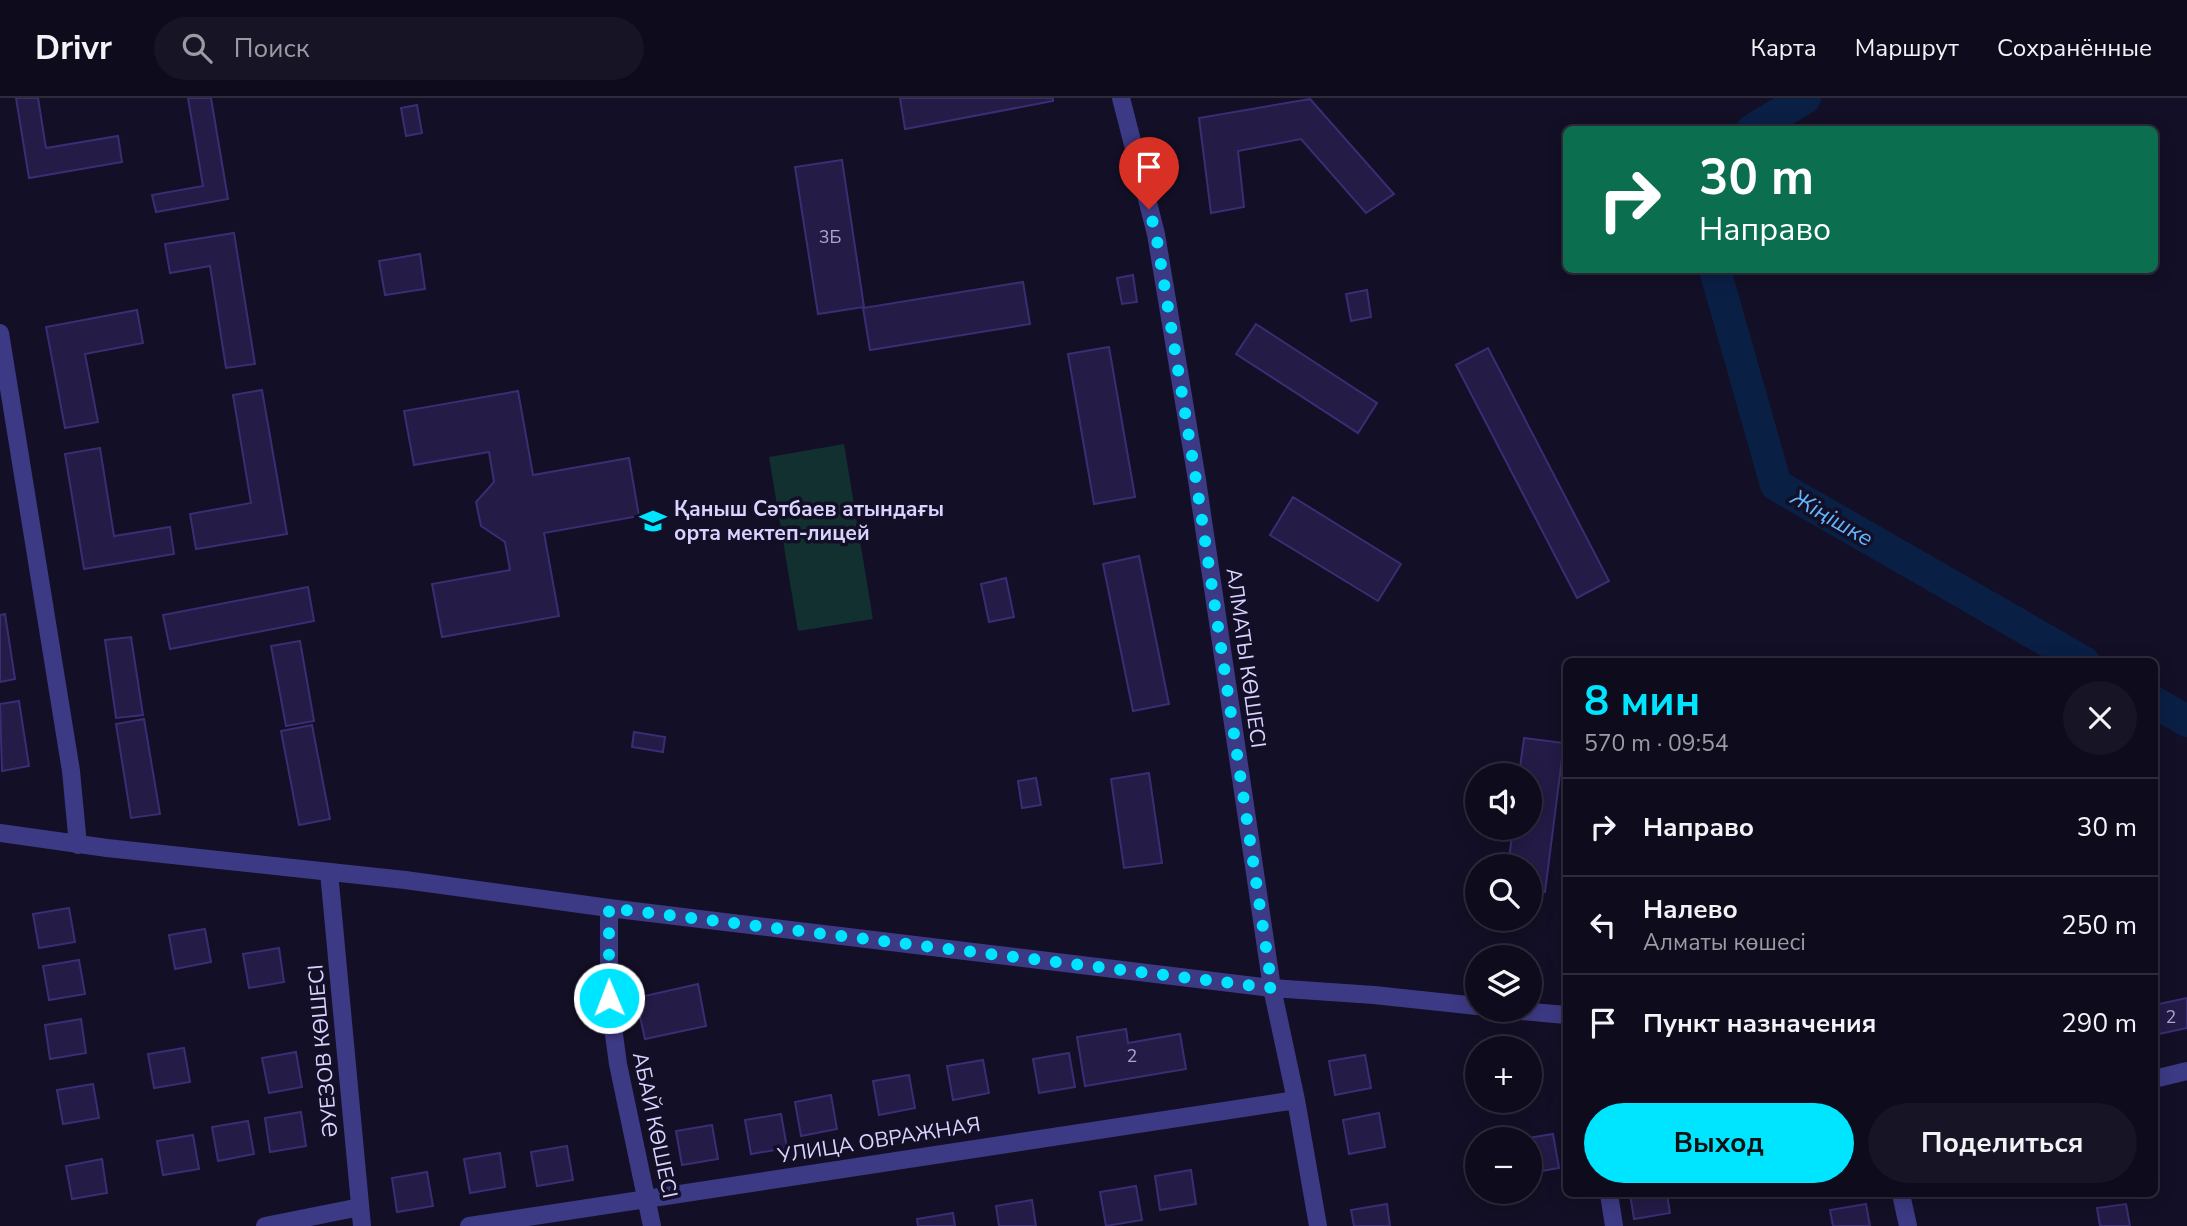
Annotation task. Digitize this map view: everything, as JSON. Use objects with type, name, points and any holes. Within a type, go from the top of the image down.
[{"type":"street","name":"АЛМАТЫ КӨШЕСІ","points":[[1121,98],[1156,234],[1196,480],[1272,988],[1296,1100],[1318,1226]]},
{"type":"street","points":[[0,333],[71,771],[78,845]]},
{"type":"street","points":[[0,833],[78,845],[329,872],[1272,988],[1465,1005]]},
{"type":"street","name":"ӘУЕЗОВ КӨШЕСІ","points":[[329,872],[362,1226]]},
{"type":"street","name":"АБАЙ КӨШЕСІ","points":[[609,908],[609,998],[618,1063],[652,1226]]},
{"type":"street","points":[[1542,1013],[1563,1015]]},
{"type":"street","points":[[2158,1078],[2187,1071]]},
{"type":"street","name":"УЛИЦА ОВРАЖНАЯ","points":[[469,1226],[1296,1100]]},
{"type":"street","points":[[1609,1197],[1614,1226]]},
{"type":"street","points":[[1902,1197],[1908,1226]]},
{"type":"street","points":[[265,1226],[360,1207]]},
{"type":"green space","points":[[844,444],[873,619],[798,631],[769,457]]},
{"type":"building","points":[[16,98],[38,98],[46,148],[118,136],[122,162],[29,178]]},
{"type":"building","points":[[188,98],[211,98],[228,199],[156,212],[152,195],[203,186]]},
{"type":"building","points":[[900,98],[1053,98],[1053,101],[905,129]]},
{"type":"building","points":[[1310,99],[1394,194],[1366,213],[1301,139],[1238,151],[1244,207],[1211,213],[1199,118]]},
{"type":"building","points":[[417,105],[422,133],[406,136],[401,108]]},
{"type":"building","points":[[842,160],[864,307],[818,314],[795,167]]},
{"type":"building","points":[[234,233],[255,364],[226,368],[210,266],[170,273],[165,244]]},
{"type":"building","points":[[420,254],[425,289],[385,295],[379,261]]},
{"type":"building","points":[[1133,275],[1137,302],[1122,304],[1117,278]]},
{"type":"building","points":[[1023,282],[1030,324],[870,350],[863,308]]},
{"type":"building","points":[[1367,290],[1371,317],[1351,321],[1346,294]]},
{"type":"building","points":[[137,310],[143,343],[85,354],[98,422],[65,428],[46,327]]},
{"type":"building","points":[[1256,324],[1377,403],[1358,433],[1236,354]]},
{"type":"building","points":[[1109,347],[1135,497],[1094,504],[1068,354]]},
{"type":"building","points":[[1488,348],[1609,581],[1577,598],[1456,365]]},
{"type":"building","points":[[262,390],[287,534],[196,549],[190,514],[251,503],[233,395]]},
{"type":"building","points":[[518,391],[533,475],[629,458],[639,516],[544,533],[559,616],[442,637],[432,584],[510,570],[505,542],[481,526],[476,502],[494,482],[489,452],[414,465],[404,411]]},
{"type":"building","points":[[100,448],[114,536],[170,527],[174,554],[84,569],[65,454]]},
{"type":"building","points":[[1293,497],[1401,564],[1378,601],[1270,535]]},
{"type":"building","points":[[1139,556],[1169,704],[1133,711],[1103,564]]},
{"type":"building","points":[[1006,578],[1014,617],[989,622],[981,584]]},
{"type":"building","points":[[308,587],[314,621],[170,649],[163,615]]},
{"type":"building","points":[[5,614],[15,679],[0,682],[0,615]]},
{"type":"building","points":[[131,637],[143,715],[116,718],[105,640]]},
{"type":"building","points":[[300,641],[314,721],[286,726],[271,646]]},
{"type":"building","points":[[19,701],[29,766],[2,771],[0,704]]},
{"type":"building","points":[[144,719],[160,814],[131,818],[116,724]]},
{"type":"building","points":[[312,725],[330,819],[299,825],[281,731]]},
{"type":"building","points":[[634,732],[665,737],[663,752],[632,747]]},
{"type":"building","points":[[1524,738],[1563,743],[1545,892],[1542,892],[1542,854],[1510,854],[1511,840],[1542,840],[1542,763],[1521,763]]},
{"type":"building","points":[[1149,773],[1162,863],[1124,868],[1111,779]]},
{"type":"building","points":[[1036,778],[1041,805],[1022,808],[1018,781]]},
{"type":"building","points":[[69,908],[75,942],[39,948],[33,914]]},
{"type":"building","points":[[205,929],[211,962],[175,969],[169,935]]},
{"type":"building","points":[[279,948],[284,982],[249,988],[243,954]]},
{"type":"building","points":[[79,960],[85,994],[49,1000],[43,966]]},
{"type":"building","points":[[698,984],[706,1026],[645,1039],[636,998]]},
{"type":"building","points":[[2187,998],[2187,1028],[2158,1034],[2158,1004]]},
{"type":"building","points":[[81,1019],[86,1053],[50,1059],[45,1025]]},
{"type":"building","points":[[1126,1029],[1128,1043],[1180,1034],[1186,1069],[1085,1086],[1077,1037]]},
{"type":"building","points":[[184,1048],[190,1082],[154,1088],[148,1054]]},
{"type":"building","points":[[296,1052],[302,1087],[269,1093],[262,1058]]},
{"type":"building","points":[[1069,1053],[1075,1087],[1039,1093],[1033,1059]]},
{"type":"building","points":[[1365,1055],[1371,1088],[1335,1095],[1329,1061]]},
{"type":"building","points":[[983,1060],[989,1093],[953,1100],[947,1066]]},
{"type":"building","points":[[909,1075],[915,1108],[879,1115],[873,1081]]},
{"type":"building","points":[[93,1084],[99,1118],[63,1124],[57,1090]]},
{"type":"building","points":[[831,1095],[837,1129],[801,1136],[795,1102]]},
{"type":"building","points":[[301,1112],[306,1146],[270,1152],[265,1118]]},
{"type":"building","points":[[1379,1113],[1385,1147],[1349,1154],[1343,1120]]},
{"type":"building","points":[[781,1114],[787,1148],[751,1154],[745,1120]]},
{"type":"building","points":[[248,1121],[254,1154],[218,1161],[212,1127]]},
{"type":"building","points":[[712,1125],[718,1159],[682,1165],[676,1131]]},
{"type":"building","points":[[1553,1134],[1559,1168],[1542,1171],[1542,1136]]},
{"type":"building","points":[[193,1135],[199,1169],[163,1175],[157,1141]]},
{"type":"building","points":[[567,1146],[573,1180],[537,1186],[531,1152]]},
{"type":"building","points":[[500,1153],[505,1187],[470,1193],[464,1159]]},
{"type":"building","points":[[102,1159],[107,1193],[72,1199],[66,1166]]},
{"type":"building","points":[[1191,1170],[1196,1204],[1160,1210],[1155,1176]]},
{"type":"building","points":[[427,1172],[433,1206],[397,1212],[392,1178]]},
{"type":"building","points":[[1136,1186],[1142,1220],[1106,1226],[1100,1192]]},
{"type":"building","points":[[1630,1197],[1667,1197],[1670,1213],[1634,1219]]},
{"type":"building","points":[[1032,1200],[1036,1226],[999,1226],[996,1206]]},
{"type":"building","points":[[1387,1204],[1390,1226],[1354,1226],[1351,1210]]},
{"type":"building","points":[[1866,1204],[1870,1226],[1833,1226],[1830,1210]]},
{"type":"building","points":[[2126,1204],[2130,1226],[2100,1226],[2097,1208]]},
{"type":"building","points":[[953,1213],[955,1226],[918,1226],[917,1219]]},
{"type":"waterway","name":"Жіңішке","points":[[1759,126],[1805,98]]},
{"type":"waterway","name":"Жіңішке","points":[[1716,273],[1776,485],[2077,658]]},
{"type":"waterway","name":"Жіңішке","points":[[2158,704],[2187,721]]},
{"type":"place","name":"Қаныш Сәтбаев атындағы орта мектеп-лицей","points":[[653,521]]},
{"type":"route","points":[[609,998],[609,908],[1272,988],[1196,480],[1156,234],[1149,209]]}]
